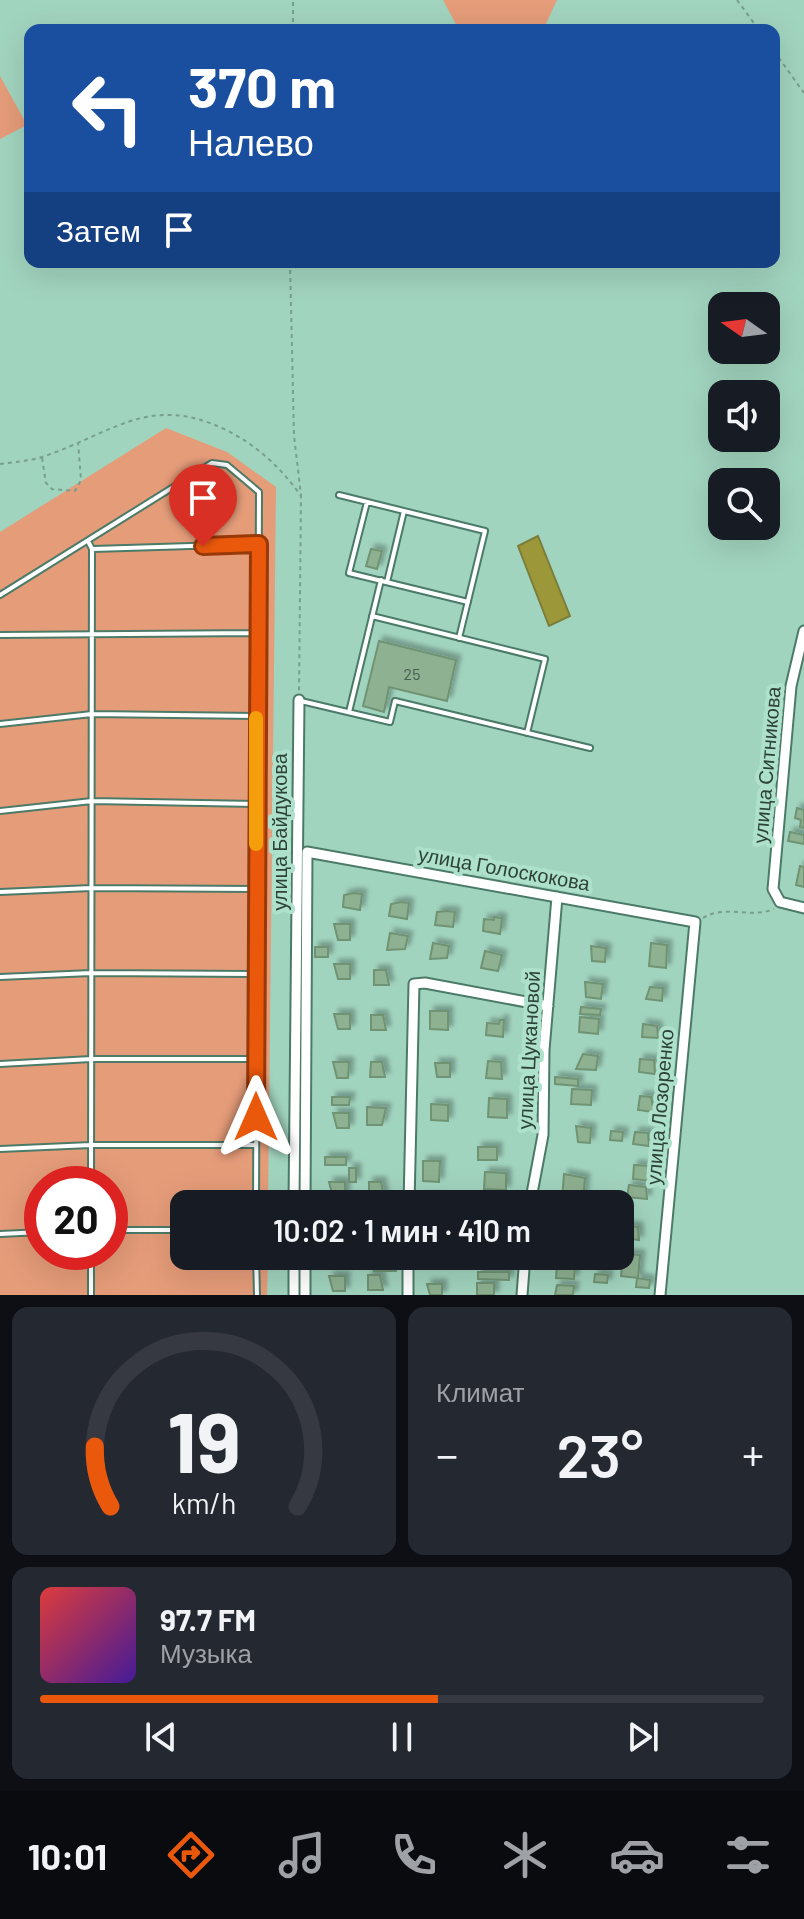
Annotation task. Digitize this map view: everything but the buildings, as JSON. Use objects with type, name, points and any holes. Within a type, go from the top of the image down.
[{"type":"street","name":"улица Ситникова","points":[[780,902],[773,889],[791,686],[804,631]]},
{"type":"street","name":"улица Байдукова","points":[[294,1190],[299,700]]},
{"type":"street","name":"улица Байдукова","points":[[305,1190],[307,852]]},
{"type":"street","name":"улица Голоскокова","points":[[307,852],[695,922]]},
{"type":"street","name":"улица Цукановой","points":[[533,1190],[543,1135],[548,1006],[557,897]]},
{"type":"street","points":[[780,902],[804,908]]},
{"type":"street","name":"улица Лозоренко","points":[[660,1295],[695,922]]},
{"type":"street","points":[[409,1190],[414,984],[425,983],[548,1006]]},
{"type":"street","points":[[294,1270],[294,1295]]},
{"type":"street","points":[[305,1270],[305,1295]]},
{"type":"street","points":[[408,1270],[408,1295]]},
{"type":"street","points":[[522,1295],[524,1270]]},
{"type":"lane","points":[[0,595],[212,463],[227,465],[259,492],[256,1190]]},
{"type":"lane","points":[[339,495],[485,531],[459,638]]},
{"type":"lane","points":[[367,502],[349,573],[468,602]]},
{"type":"lane","points":[[349,712],[372,616],[404,511]]},
{"type":"lane","points":[[88,543],[92,549],[91,1166]]},
{"type":"lane","points":[[92,549],[259,544]]},
{"type":"lane","points":[[372,616],[545,659],[527,733]]},
{"type":"lane","points":[[0,635],[258,633]]},
{"type":"lane","points":[[299,700],[390,722],[395,701],[590,748]]},
{"type":"lane","points":[[0,724],[92,714],[256,716]]},
{"type":"lane","points":[[0,811],[92,801],[256,804]]},
{"type":"lane","points":[[0,892],[91,888],[256,889]]},
{"type":"lane","points":[[0,977],[91,973],[257,974]]},
{"type":"lane","points":[[0,1064],[91,1059],[257,1059]]},
{"type":"lane","points":[[0,1149],[91,1145],[256,1145]]},
{"type":"lane","points":[[128,1230],[170,1230]]},
{"type":"lane","points":[[0,1234],[24,1233]]},
{"type":"lane","points":[[91,1270],[91,1295]]},
{"type":"lane","points":[[256,1270],[257,1295]]},
{"type":"path","points":[[293,0],[293,24]]},
{"type":"path","points":[[737,0],[755,24]]},
{"type":"path","points":[[780,59],[804,93]]},
{"type":"path","points":[[290,268],[294,436],[301,496],[299,700]]},
{"type":"path","points":[[0,464],[42,457],[115,424],[147,416],[186,415],[210,422],[262,452],[288,477],[301,496]]},
{"type":"path","points":[[42,457],[46,483],[52,489],[75,491],[81,480],[78,441]]},
{"type":"path","points":[[695,922],[709,914],[735,911],[765,913],[780,902]]},
{"type":"shaded area","points":[[443,0],[557,0],[546,24],[456,24]]},
{"type":"shaded area","points":[[0,76],[24,120],[24,127],[0,139]]},
{"type":"shaded area","points":[[166,428],[227,452],[276,487],[268,1190],[170,1190],[170,1270],[268,1270],[267,1295],[0,1295],[0,532]]},
{"type":"shaded area","points":[[538,536],[570,616],[549,626],[518,546]]},
{"type":"slow traffic","points":[[256,718],[256,844]]},
{"type":"route","points":[[203,546],[259,544],[256,1117]]}]
